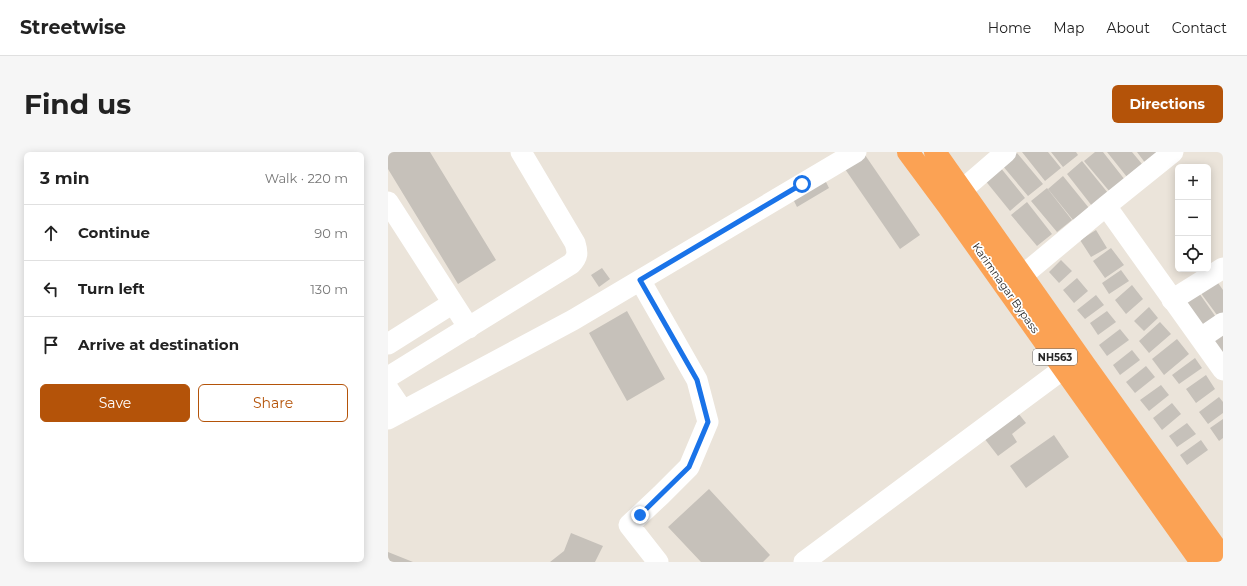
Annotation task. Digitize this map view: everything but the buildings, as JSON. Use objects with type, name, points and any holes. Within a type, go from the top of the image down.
[{"type":"highway","name":"Karimnagar Bypass","points":[[908,152],[1063,369],[1215,551]]},
{"type":"highway","name":"Karimnagar Bypass","points":[[934,152],[1215,551]]},
{"type":"street","points":[[388,377],[571,264],[576,258],[577,252],[575,243],[521,152]]},
{"type":"street","points":[[388,389],[395,415],[573,320],[856,152]]},
{"type":"street","points":[[961,191],[1006,152]]},
{"type":"street","points":[[1022,276],[1173,152]]},
{"type":"street","points":[[388,202],[469,328]]},
{"type":"street","points":[[1106,206],[1223,370]]},
{"type":"street","points":[[1172,300],[1223,268]]},
{"type":"street","points":[[640,280],[697,380],[708,422],[689,467],[662,495],[628,525],[658,562]]},
{"type":"street","points":[[388,344],[453,303]]},
{"type":"street","points":[[1201,338],[1223,323]]},
{"type":"street","points":[[804,562],[1063,369]]},
{"type":"route","points":[[640,515],[689,467],[708,422],[697,380],[640,280],[802,184]]}]
